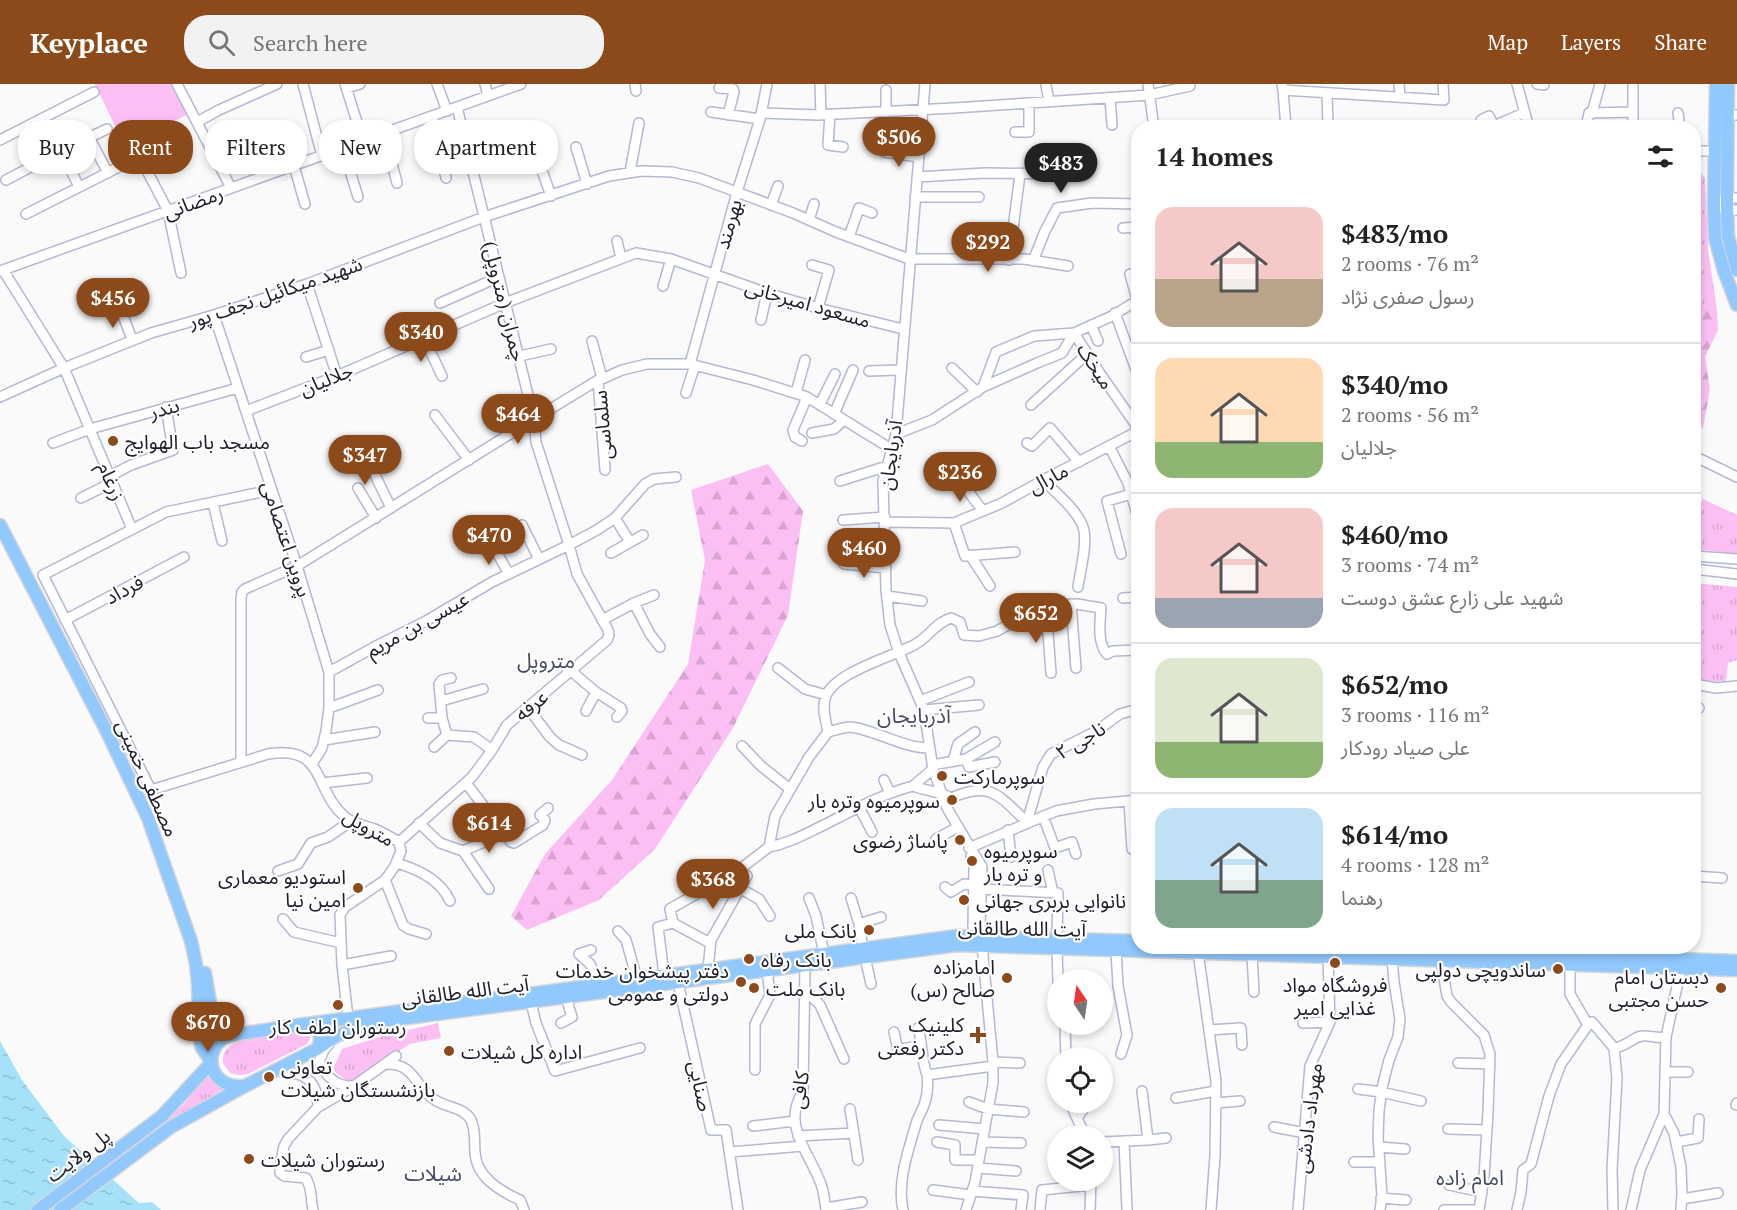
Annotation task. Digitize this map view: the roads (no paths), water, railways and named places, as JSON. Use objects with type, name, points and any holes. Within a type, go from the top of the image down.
[{"type":"main road","points":[[1716,84],[1721,151],[1732,204],[1728,236],[1737,270]]},
{"type":"main road","points":[[1728,84],[1732,115],[1721,151],[1714,204],[1715,238],[1737,305]]},
{"type":"main road","name":"مصطفی خمینی","points":[[0,513],[148,804],[199,949],[220,1034]]},
{"type":"main road","name":"مصطفی خمینی","points":[[0,525],[108,734],[148,818],[194,952],[202,1048],[216,1075],[225,1083],[245,1086]]},
{"type":"main road","name":"آیت الله طالقانی","points":[[199,1032],[207,1038],[220,1034],[637,979],[767,970],[957,936],[980,940],[1057,943],[1131,941]]},
{"type":"main road","name":"آیت الله طالقانی","points":[[1057,943],[1131,950]]},
{"type":"main road","name":"آیت الله طالقانی","points":[[245,1086],[342,1034],[392,1020],[566,997],[708,969],[824,954],[864,953]]},
{"type":"main road","name":"آیت الله طالقانی","points":[[1409,954],[1441,960],[1570,960],[1585,956],[1737,961]]},
{"type":"main road","name":"آیت الله طالقانی","points":[[1515,954],[1570,960]]},
{"type":"main road","name":"آیت الله طالقانی","points":[[1585,956],[1681,968],[1737,970]]},
{"type":"main road","points":[[331,1021],[328,1026],[331,1030],[342,1034]]},
{"type":"main road","points":[[305,1024],[316,1028],[320,1035],[317,1049]]},
{"type":"main road","name":"پل ولایت","points":[[38,1210],[162,1116],[211,1062],[220,1034]]},
{"type":"main road","name":"پل ولایت","points":[[60,1210],[171,1127],[245,1086]]},
{"type":"street","points":[[177,84],[231,188]]},
{"type":"street","points":[[197,122],[278,84]]},
{"type":"street","points":[[303,84],[319,145]]},
{"type":"street","points":[[357,120],[346,86],[360,84]]},
{"type":"street","points":[[436,84],[447,111]]},
{"type":"street","points":[[485,84],[488,96]]},
{"type":"street","name":"رمضانی","points":[[402,127],[510,86],[521,84]]},
{"type":"street","name":"بهرمند","points":[[686,393],[714,274],[760,116],[767,84]]},
{"type":"street","points":[[820,84],[828,145],[843,147]]},
{"type":"street","name":"آذربایجان","points":[[925,84],[896,434],[883,481],[887,596],[890,625],[899,653],[922,705],[932,767],[947,808],[982,867],[977,887],[993,1083],[972,1193],[966,1210]]},
{"type":"street","points":[[1148,84],[1153,120]]},
{"type":"street","points":[[1360,84],[1361,95]]},
{"type":"street","points":[[1399,84],[1400,97]]},
{"type":"street","points":[[1285,120],[1282,87],[1327,93],[1444,100],[1443,84]]},
{"type":"street","points":[[1516,84],[1526,120]]},
{"type":"street","points":[[1588,120],[1589,113],[1592,113],[1600,84]]},
{"type":"street","points":[[1633,84],[1633,120]]},
{"type":"street","points":[[1046,85],[1049,102]]},
{"type":"street","points":[[711,112],[760,116],[923,110],[1149,95],[1190,86]]},
{"type":"street","points":[[719,88],[733,89],[734,92],[728,115]]},
{"type":"street","points":[[886,90],[886,112]]},
{"type":"street","points":[[0,140],[94,92]]},
{"type":"street","points":[[1327,93],[1328,120]]},
{"type":"street","points":[[1110,98],[1112,125]]},
{"type":"street","points":[[1015,132],[1029,132],[1029,103]]},
{"type":"street","name":"چمران (متروپل)","points":[[457,107],[460,120]]},
{"type":"street","points":[[1507,120],[1524,112]]},
{"type":"street","points":[[1592,113],[1633,112]]},
{"type":"street","points":[[1678,112],[1679,120]]},
{"type":"street","points":[[432,116],[446,178]]},
{"type":"street","points":[[1481,120],[1488,116],[1490,120]]},
{"type":"street","points":[[630,172],[639,123]]},
{"type":"street","points":[[96,135],[107,129]]},
{"type":"street","points":[[576,147],[586,184]]},
{"type":"street","points":[[26,214],[108,173],[96,150]]},
{"type":"street","points":[[1701,151],[1721,151]]},
{"type":"street","points":[[884,152],[919,157]]},
{"type":"street","name":"شهید میکائیل نجف پور","points":[[0,397],[132,339],[307,284],[484,217],[609,176],[630,172],[672,172],[699,178],[909,259],[1034,261],[1068,266]]},
{"type":"street","points":[[917,177],[985,173],[1071,174]]},
{"type":"street","points":[[6,180],[18,174]]},
{"type":"street","points":[[72,174],[79,188]]},
{"type":"street","points":[[148,174],[168,211],[181,273]]},
{"type":"street","name":"رمضانی","points":[[1,271],[271,174]]},
{"type":"street","points":[[296,174],[305,204]]},
{"type":"street","points":[[351,174],[358,197]]},
{"type":"street","points":[[395,174],[397,183]]},
{"type":"street","name":"چمران (متروپل)","points":[[473,174],[520,356],[534,419],[536,442],[569,545]]},
{"type":"street","points":[[543,174],[551,196]]},
{"type":"street","points":[[1009,260],[1020,174]]},
{"type":"street","points":[[771,205],[778,186]]},
{"type":"street","points":[[915,196],[979,197]]},
{"type":"street","points":[[1034,261],[1045,231],[1057,208],[1092,203],[1131,204]]},
{"type":"street","points":[[809,220],[814,204]]},
{"type":"street","points":[[1714,204],[1732,204]]},
{"type":"street","points":[[849,237],[858,208],[872,213]]},
{"type":"street","points":[[1123,228],[1131,227]]},
{"type":"street","points":[[617,241],[621,258]]},
{"type":"street","name":"جلالیان","points":[[246,411],[337,376],[505,303],[621,258],[636,253],[671,259]]},
{"type":"street","points":[[663,286],[671,259],[714,274]]},
{"type":"street","points":[[812,265],[829,270],[818,308]]},
{"type":"street","name":"زرغام","points":[[1,271],[64,368],[132,529]]},
{"type":"street","name":"مسعود امیرخانی","points":[[714,274],[818,308],[903,329]]},
{"type":"street","points":[[440,303],[499,277]]},
{"type":"street","points":[[307,284],[337,376]]},
{"type":"street","points":[[760,320],[767,292]]},
{"type":"street","points":[[980,389],[996,352],[1034,336],[1074,333],[1131,304]]},
{"type":"street","points":[[120,308],[132,339]]},
{"type":"street","points":[[1115,313],[1131,356]]},
{"type":"street","name":"پروین اعتصامی","points":[[214,315],[297,566],[329,672],[329,708],[324,740],[312,764]]},
{"type":"street","points":[[403,323],[411,344]]},
{"type":"street","points":[[1091,325],[1098,341]]},
{"type":"street","points":[[896,434],[932,420],[980,389],[1062,353],[1074,333]]},
{"type":"street","name":"میخک","points":[[1074,333],[1131,419]]},
{"type":"street","points":[[424,338],[442,376]]},
{"type":"street","name":"سلماسی","points":[[592,341],[600,379],[605,470]]},
{"type":"street","points":[[520,356],[550,349]]},
{"type":"street","points":[[306,357],[329,350]]},
{"type":"street","points":[[1031,405],[1087,354]]},
{"type":"street","points":[[796,393],[805,360]]},
{"type":"street","points":[[241,762],[242,592],[297,566],[600,379],[622,370],[647,364],[693,365],[807,397],[892,450]]},
{"type":"street","points":[[952,368],[980,389]]},
{"type":"street","points":[[834,414],[853,370]]},
{"type":"street","points":[[869,371],[900,370]]},
{"type":"street","points":[[820,404],[835,374]]},
{"type":"street","name":"بندر","points":[[53,443],[90,429],[238,388]]},
{"type":"street","points":[[951,395],[958,405]]},
{"type":"street","points":[[802,441],[795,437],[793,430],[807,397]]},
{"type":"street","points":[[81,498],[131,465],[172,450],[166,407]]},
{"type":"street","points":[[435,415],[469,460]]},
{"type":"street","points":[[812,433],[834,429],[844,420]]},
{"type":"street","points":[[1027,443],[1032,446],[1050,428],[1079,462]]},
{"type":"street","name":"مارال","points":[[843,520],[885,519],[954,523],[1002,503],[1131,433]]},
{"type":"street","points":[[1109,446],[1131,492]]},
{"type":"street","points":[[364,452],[391,508]]},
{"type":"street","points":[[1701,459],[1737,477]]},
{"type":"street","points":[[840,481],[887,466]]},
{"type":"street","points":[[654,596],[634,603],[602,620],[577,574],[569,545],[615,518],[645,484],[654,480],[676,477]]},
{"type":"street","points":[[959,479],[983,511]]},
{"type":"street","points":[[1043,480],[1080,520],[1084,530],[1078,587]]},
{"type":"street","points":[[358,488],[376,518]]},
{"type":"street","points":[[148,804],[151,789],[43,575],[166,512],[271,490]]},
{"type":"street","points":[[1121,554],[1107,501],[1131,494]]},
{"type":"street","points":[[213,503],[222,541]]},
{"type":"street","points":[[615,518],[630,542]]},
{"type":"street","points":[[954,523],[965,556],[1015,552]]},
{"type":"street","points":[[522,525],[539,559]]},
{"type":"street","points":[[611,553],[643,536]]},
{"type":"street","points":[[492,544],[509,574]]},
{"type":"street","name":"عیسی بن مریم","points":[[329,672],[509,574],[569,545]]},
{"type":"street","points":[[970,555],[990,586]]},
{"type":"street","points":[[1701,556],[1737,559]]},
{"type":"street","name":"فرداد","points":[[65,620],[184,557]]},
{"type":"street","points":[[844,564],[886,568]]},
{"type":"street","points":[[1701,570],[1737,574]]},
{"type":"street","points":[[887,596],[922,601]]},
{"type":"street","points":[[1123,598],[1131,597]]},
{"type":"street","points":[[634,603],[650,634],[660,647]]},
{"type":"street","points":[[1071,604],[1076,668]]},
{"type":"street","points":[[828,732],[824,714],[825,699],[829,688],[839,680],[878,660],[917,644],[930,635],[940,622],[951,618],[960,622],[964,635],[979,636],[997,631],[1015,621],[1040,612],[1049,605],[1071,604],[1101,608],[1100,637],[1104,650],[1107,654],[1113,651],[1131,650]]},
{"type":"street","points":[[1040,612],[1048,633],[1051,673]]},
{"type":"street","name":"عرفه","points":[[399,842],[466,783],[492,750],[507,725],[607,640],[609,635],[602,620]]},
{"type":"street","points":[[778,668],[805,688],[826,695]]},
{"type":"street","points":[[571,671],[621,708],[622,711],[617,717]]},
{"type":"street","points":[[447,735],[442,718],[440,681],[451,678]]},
{"type":"street","points":[[922,705],[969,682]]},
{"type":"street","points":[[1701,685],[1716,688],[1737,686]]},
{"type":"street","points":[[441,701],[483,689]]},
{"type":"street","points":[[329,708],[378,690]]},
{"type":"street","points":[[586,711],[597,692]]},
{"type":"street","points":[[922,705],[979,705]]},
{"type":"street","points":[[528,708],[559,745],[582,755]]},
{"type":"street","name":"ناجی ۲","points":[[1027,822],[1043,767],[1052,754],[1098,730],[1120,714],[1131,711]]},
{"type":"street","points":[[428,718],[442,718]]},
{"type":"street","points":[[769,847],[776,816],[809,757],[828,732],[849,727],[889,737],[916,748],[929,748]]},
{"type":"street","points":[[324,740],[375,732]]},
{"type":"street","points":[[953,761],[958,744],[975,732]]},
{"type":"street","points":[[434,747],[447,735],[474,737],[492,750]]},
{"type":"street","points":[[673,923],[670,909],[740,869],[769,847],[795,839],[890,793],[914,786],[932,767],[966,759],[995,742]]},
{"type":"street","points":[[742,746],[761,766],[790,789]]},
{"type":"street","points":[[151,789],[282,752],[298,754],[312,764]]},
{"type":"street","points":[[966,759],[969,767],[995,762]]},
{"type":"street","name":"متروپل","points":[[312,764],[333,804],[351,821],[387,834],[399,842],[401,851],[386,880],[345,907],[340,915],[342,965],[348,1018]]},
{"type":"street","points":[[322,783],[367,777]]},
{"type":"street","points":[[884,780],[890,793]]},
{"type":"street","points":[[466,783],[514,843],[543,825],[545,820],[540,814],[548,808]]},
{"type":"street","points":[[914,786],[926,791],[942,793],[951,798],[978,790],[989,791],[1008,802],[1027,822]]},
{"type":"street","points":[[969,848],[1056,811],[1094,804],[1131,801]]},
{"type":"street","points":[[859,807],[872,832]]},
{"type":"street","points":[[1043,816],[1055,848],[1072,842],[1076,854]]},
{"type":"street","points":[[278,871],[297,864],[311,843],[328,837],[351,821]]},
{"type":"street","points":[[419,824],[440,843],[463,850],[505,833]]},
{"type":"street","points":[[936,839],[958,827]]},
{"type":"street","points":[[1008,830],[1011,856]]},
{"type":"street","points":[[463,850],[489,889]]},
{"type":"street","points":[[396,863],[416,869],[428,876],[446,893],[450,901]]},
{"type":"street","points":[[708,969],[710,943],[747,876],[740,869]]},
{"type":"street","points":[[1048,870],[1053,892]]},
{"type":"street","points":[[1701,877],[1722,879]]},
{"type":"street","points":[[386,880],[404,925],[409,929],[426,934]]},
{"type":"street","points":[[945,887],[951,892],[964,884],[1058,893],[1058,969]]},
{"type":"street","points":[[741,889],[759,899],[770,916]]},
{"type":"street","points":[[809,898],[816,916],[824,954]]},
{"type":"street","points":[[851,898],[859,924],[871,984]]},
{"type":"street","points":[[859,924],[881,917]]},
{"type":"street","points":[[283,919],[294,932],[341,943]]},
{"type":"street","points":[[673,977],[658,927],[673,923],[710,943]]},
{"type":"street","points":[[618,931],[626,940],[637,979]]},
{"type":"street","points":[[591,950],[579,954],[590,964],[599,984]]},
{"type":"street","points":[[1116,950],[1118,986],[1127,1035],[1121,1054]]},
{"type":"street","points":[[1198,954],[1216,1081],[1215,1156],[1211,1210]]},
{"type":"street","points":[[1252,954],[1254,992]]},
{"type":"street","name":"مهرداد دادشی","points":[[1298,1210],[1310,1066],[1330,1022],[1321,954]]},
{"type":"street","points":[[1380,1210],[1378,1128],[1381,1092],[1389,1060],[1398,1037],[1400,1019],[1388,954]]},
{"type":"street","points":[[342,965],[391,956]]},
{"type":"street","points":[[1441,960],[1447,996],[1484,1035],[1490,1054],[1484,1177],[1479,1210],[1444,1210]]},
{"type":"street","points":[[1570,960],[1570,994],[1588,1025]]},
{"type":"street","name":"کافی","points":[[805,965],[803,1092],[796,1102],[795,1121],[798,1136],[822,1186],[826,1209]]},
{"type":"street","points":[[1631,1210],[1640,1170],[1664,1114],[1666,1037],[1681,968]]},
{"type":"street","points":[[755,1070],[755,1024],[770,994],[767,970]]},
{"type":"street","name":"صنایی","points":[[673,977],[711,1130],[726,1130],[738,1210]]},
{"type":"street","points":[[805,990],[820,1005],[844,1059]]},
{"type":"street","points":[[561,1023],[572,1017],[566,997]]},
{"type":"street","points":[[531,1002],[536,1023],[555,1071],[640,1048]]},
{"type":"street","points":[[1303,1023],[1330,1022]]},
{"type":"street","points":[[1517,1210],[1523,1170],[1531,1164],[1549,1096],[1561,1064],[1592,1022],[1614,1048],[1617,1078],[1612,1170],[1613,1210]]},
{"type":"street","points":[[903,1210],[902,1180],[916,1120],[925,1104],[928,1088],[923,1064],[922,1039],[918,1028]]},
{"type":"street","points":[[1209,1030],[1241,1028],[1242,1045]]},
{"type":"street","points":[[894,1032],[898,1050],[921,1045]]},
{"type":"street","points":[[342,1034],[324,1050],[319,1062],[324,1072],[334,1082],[354,1086]]},
{"type":"street","points":[[1614,1048],[1628,1044],[1644,1035],[1666,1037]]},
{"type":"street","points":[[313,1210],[311,1203],[313,1194],[306,1178],[284,1176],[280,1173],[284,1146],[318,1107],[354,1086],[396,1056]]},
{"type":"street","points":[[927,1075],[993,1064],[1020,1063]]},
{"type":"street","points":[[1458,1063],[1490,1064]]},
{"type":"street","points":[[385,1064],[404,1067],[433,1099],[467,1114],[472,1122],[475,1135],[474,1149],[477,1165],[494,1186],[520,1200],[524,1210]]},
{"type":"street","points":[[274,1071],[300,1074],[308,1078],[317,1091],[318,1107]]},
{"type":"street","points":[[1665,1072],[1688,1072]]},
{"type":"street","points":[[1358,1089],[1421,1101]]},
{"type":"street","points":[[1142,1091],[1148,1140]]},
{"type":"street","points":[[1176,1098],[1216,1091]]},
{"type":"street","points":[[1216,1102],[1240,1101]]},
{"type":"street","points":[[969,1102],[988,1109],[1024,1113]]},
{"type":"street","points":[[850,1109],[858,1160]]},
{"type":"street","points":[[1074,1113],[1081,1125]]},
{"type":"street","points":[[1078,1117],[1081,1113]]},
{"type":"street","points":[[1664,1114],[1674,1133],[1681,1167],[1681,1210]]},
{"type":"street","points":[[1676,1142],[1698,1138],[1698,1119]]},
{"type":"street","points":[[753,1125],[795,1121]]},
{"type":"street","points":[[939,1125],[985,1129]]},
{"type":"street","points":[[1274,1127],[1305,1133]]},
{"type":"street","points":[[1448,1129],[1486,1130]]},
{"type":"street","points":[[798,1136],[854,1133]]},
{"type":"street","points":[[1113,1142],[1166,1138]]},
{"type":"street","points":[[982,1142],[1021,1143]]},
{"type":"street","points":[[1124,1142],[1127,1210]]},
{"type":"street","points":[[938,1143],[955,1145],[955,1160],[1016,1171]]},
{"type":"street","points":[[730,1152],[803,1146]]},
{"type":"street","points":[[1379,1147],[1405,1149]]},
{"type":"street","points":[[1354,1162],[1380,1162]]},
{"type":"street","points":[[1449,1185],[1482,1192]]},
{"type":"street","points":[[1040,1210],[1042,1190],[1047,1189]]},
{"type":"street","points":[[933,1190],[1023,1195],[1021,1210]]},
{"type":"street","points":[[1090,1210],[1091,1191]]},
{"type":"street","points":[[1682,1199],[1718,1193]]},
{"type":"street","points":[[1381,1198],[1406,1200]]},
{"type":"street","points":[[826,1209],[862,1202]]},
{"type":"water","points":[[0,1041],[22,1080],[64,1136],[139,1203],[152,1202],[161,1210],[0,1210]]},
{"type":"place","name":"مسجد باب الهوایج","points":[[113,441]]},
{"type":"place","name":"سوپرمارکت","points":[[942,776]]},
{"type":"place","name":"سوپرمیوه وتره بار","points":[[952,800]]},
{"type":"place","name":"پاساژ رضوی","points":[[960,840]]},
{"type":"place","name":"سوپرمیوه و تره بار","points":[[972,861]]},
{"type":"place","name":"استودیو معماری امین نیا","points":[[358,888]]},
{"type":"place","name":"نانوایی بربری جهانی","points":[[964,900]]},
{"type":"place","name":"بانک ملی","points":[[869,930]]},
{"type":"place","name":"بانک رفاه","points":[[749,959]]},
{"type":"place","name":"فروشگاه مواد غذایی امیر","points":[[1335,963]]},
{"type":"place","name":"ساندویچی دولپی","points":[[1558,969]]},
{"type":"place","name":"امامزاده صالح (س)","points":[[1007,978]]},
{"type":"place","name":"دفتر پیشخوان خدمات دولتی و عمومی","points":[[741,982]]},
{"type":"place","name":"بانک ملت","points":[[754,988]]},
{"type":"place","name":"دبستان امام حسن مجتبی","points":[[1721,988]]},
{"type":"place","name":"رستوران لطف کار","points":[[338,1005]]},
{"type":"place","name":"کلینیک دکتر رفعتی","points":[[978,1035]]},
{"type":"place","name":"اداره کل شیلات","points":[[449,1051]]},
{"type":"place","name":"تعاونی بازنشستگان شیلات","points":[[269,1077]]},
{"type":"place","name":"رستوران شیلات","points":[[249,1159]]},
{"type":"district","name":"متروپل","points":[[546,660]]},
{"type":"district","name":"آذربایجان","points":[[914,715]]},
{"type":"district","name":"شیلات","points":[[433,1173]]},
{"type":"district","name":"امام زاده","points":[[1470,1177]]}]
